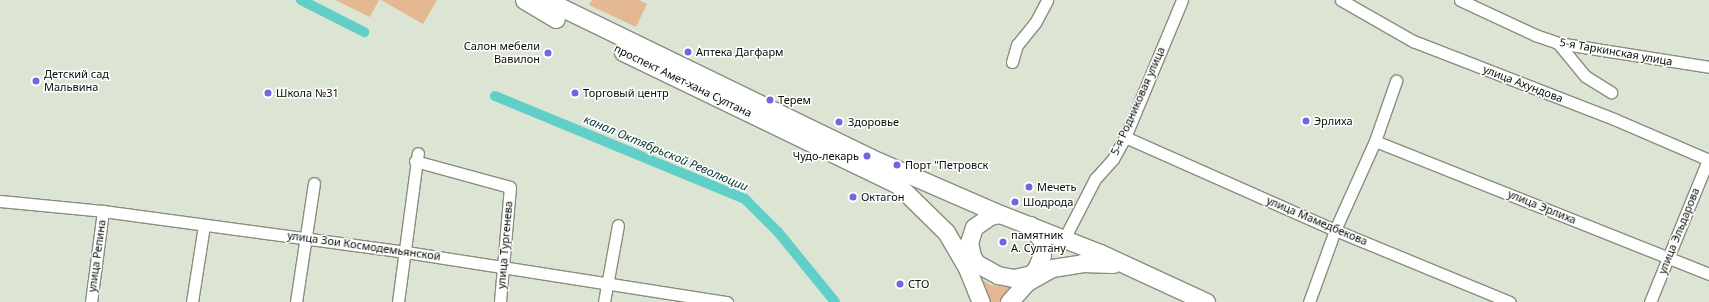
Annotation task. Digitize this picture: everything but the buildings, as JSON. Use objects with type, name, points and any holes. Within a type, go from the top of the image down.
[{"type":"main road","name":"проспект Амет-хана Султана","points":[[524,0],[556,19],[846,153]]},
{"type":"main road","points":[[546,0],[846,153],[870,164],[929,182],[1000,214],[1064,238],[1101,257],[1202,302]]},
{"type":"main road","points":[[870,164],[898,185],[936,219],[967,256],[998,275],[1027,278],[1067,265],[1101,257],[1206,302]]},
{"type":"main road","points":[[981,302],[967,256],[970,234],[980,221],[1000,214]]},
{"type":"main road","points":[[1009,302],[1040,262],[1042,241],[1030,224]]},
{"type":"street","points":[[1012,62],[1017,45],[1035,23],[1046,0]]},
{"type":"street","name":"5-я Родниковая улица","points":[[1064,238],[1096,179],[1113,159],[1125,137],[1182,0]]},
{"type":"street","name":"улица Ахундова","points":[[1341,0],[1413,41],[1614,119],[1708,160]]},
{"type":"street","name":"5-я Таркинская улица","points":[[1460,0],[1535,35],[1558,43],[1709,67]]},
{"type":"street","points":[[1558,43],[1585,76],[1611,92]]},
{"type":"street","points":[[1309,302],[1336,230],[1375,142],[1396,81]]},
{"type":"street","name":"улица Мамедбекова","points":[[1125,137],[1336,230],[1510,302]]},
{"type":"street","name":"улица Эрлиха","points":[[1375,142],[1709,274]]},
{"type":"street","name":"улица Тургенева","points":[[406,252],[417,157],[510,187],[505,267],[500,302]]},
{"type":"street","name":"улица Эльдарова","points":[[1650,302],[1708,160]]},
{"type":"street","points":[[296,302],[307,238],[314,183]]},
{"type":"street","name":"улица Зои Космодемьянской","points":[[0,201],[103,211],[307,238],[505,267],[700,300],[727,302]]},
{"type":"street","name":"улица Репина","points":[[90,302],[103,211]]},
{"type":"street","points":[[192,302],[204,225]]},
{"type":"street","points":[[604,302],[618,225]]},
{"type":"street","points":[[398,302],[406,252]]},
{"type":"shaded area","points":[[335,0],[379,0],[370,17]]},
{"type":"shaded area","points":[[381,0],[437,0],[423,24]]},
{"type":"shaded area","points":[[592,0],[639,0],[647,4],[636,27],[589,5]]},
{"type":"shaded area","points":[[976,276],[991,285],[1010,287],[1000,302],[987,302]]},
{"type":"waterway","name":"канал Октябрьской Революции","points":[[301,0],[364,32]]},
{"type":"waterway","name":"канал Октябрьской Революции","points":[[495,96],[745,199],[778,232],[835,302]]},
{"type":"place","name":"Аптека Дагфарм","points":[[688,52]]},
{"type":"place","name":"Салон мебели Вавилон","points":[[548,53]]},
{"type":"place","name":"Детский сад Мальвина","points":[[36,81]]},
{"type":"place","name":"Школа №31","points":[[268,93]]},
{"type":"place","name":"Торговый центр","points":[[575,93]]},
{"type":"place","name":"Терем","points":[[770,100]]},
{"type":"place","name":"Эрлиха","points":[[1306,121]]},
{"type":"place","name":"Здоровье","points":[[839,122]]},
{"type":"place","name":"Чудо-лекарь","points":[[867,156]]},
{"type":"place","name":"Порт \"Петровск","points":[[897,165]]},
{"type":"place","name":"Мечеть","points":[[1029,187]]},
{"type":"place","name":"Октагон","points":[[853,197]]},
{"type":"place","name":"Шодрода","points":[[1015,202]]},
{"type":"place","name":"памятник А. Султану","points":[[1003,242]]},
{"type":"place","name":"СТО","points":[[900,284]]}]
